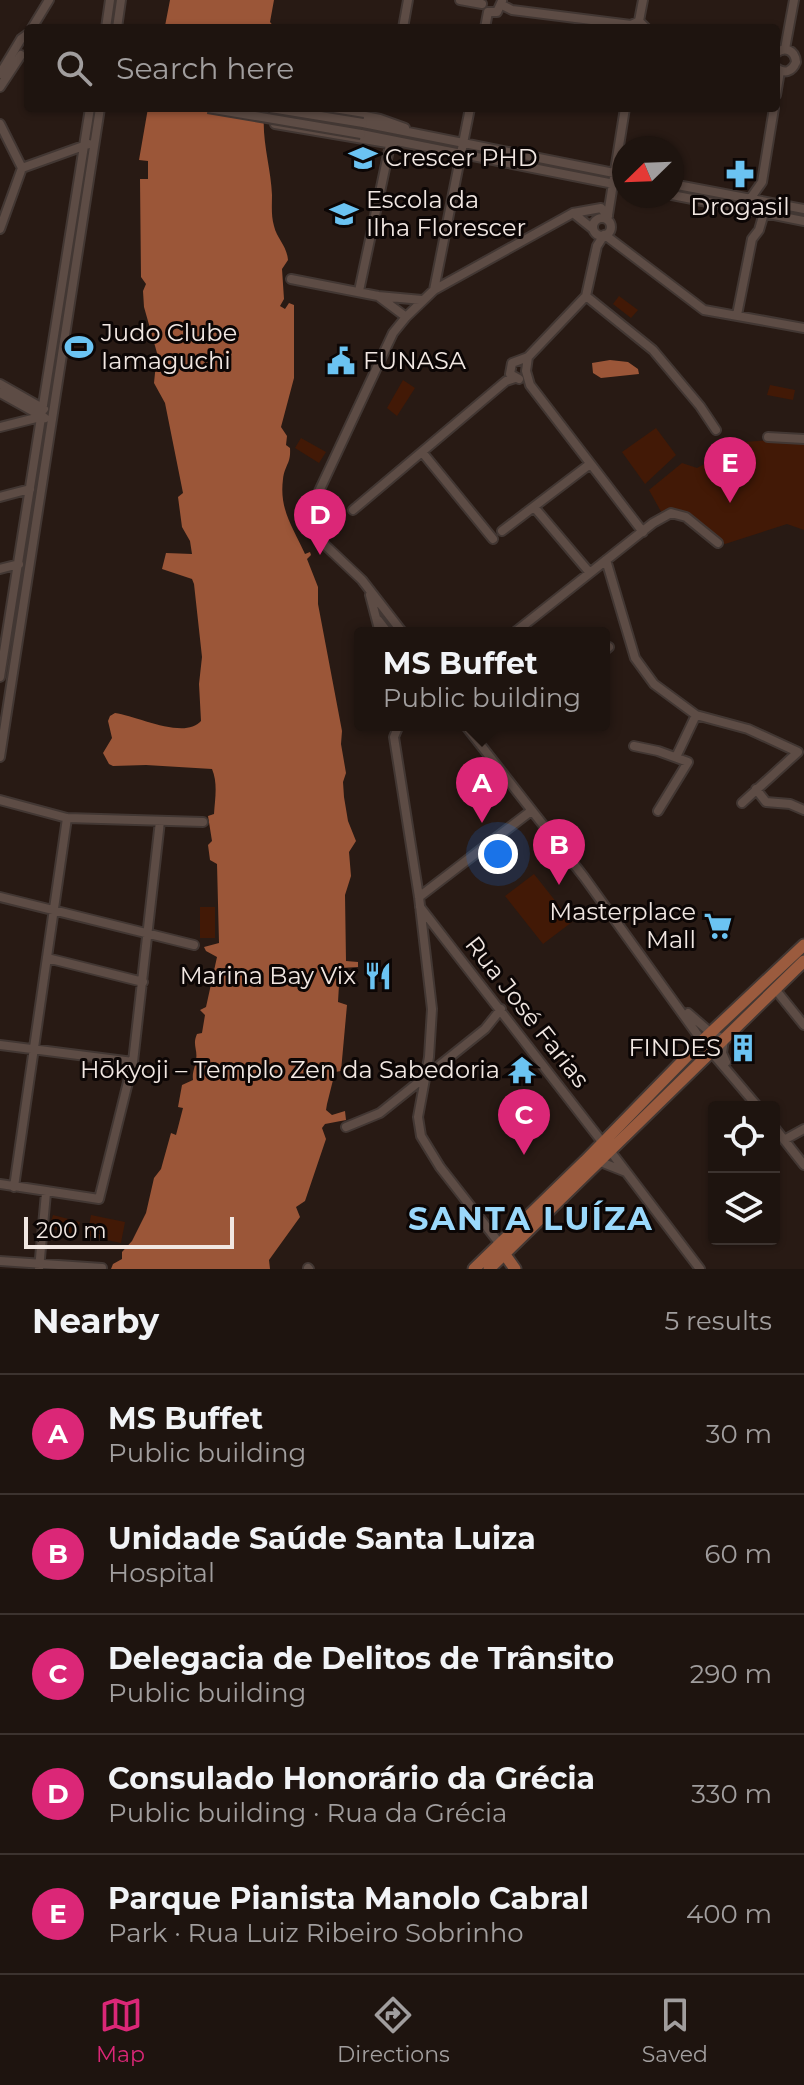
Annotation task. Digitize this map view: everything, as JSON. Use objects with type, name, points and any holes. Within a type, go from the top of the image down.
[{"type":"main road","points":[[502,1249],[601,1161],[607,1148],[706,1037],[804,945]]},
{"type":"main road","points":[[474,1269],[488,1263],[585,1161],[607,1148],[712,1052],[804,961]]},
{"type":"main road","points":[[502,1249],[515,1269]]},
{"type":"street","points":[[34,24],[49,0]]},
{"type":"street","points":[[107,24],[110,0]]},
{"type":"street","points":[[118,24],[121,0]]},
{"type":"street","points":[[404,24],[408,0]]},
{"type":"street","points":[[460,0],[484,5],[497,12],[502,2],[512,10],[623,24]]},
{"type":"street","points":[[639,24],[643,0]]},
{"type":"street","points":[[780,70],[790,70],[800,63],[794,55],[780,51],[794,0]]},
{"type":"street","points":[[0,61],[21,55]]},
{"type":"street","points":[[0,74],[21,55]]},
{"type":"street","points":[[0,87],[21,55]]},
{"type":"street","points":[[0,677],[2,642],[46,414],[96,112]]},
{"type":"street","points":[[232,112],[462,152],[612,183]]},
{"type":"street","points":[[274,112],[275,124],[390,145],[406,142]]},
{"type":"street","points":[[297,112],[612,173]]},
{"type":"street","points":[[345,112],[380,119],[413,132]]},
{"type":"street","points":[[380,119],[382,112]]},
{"type":"street","points":[[398,627],[362,580],[325,545],[313,529],[312,509],[393,333],[434,286],[469,112]]},
{"type":"street","points":[[622,136],[625,112]]},
{"type":"street","points":[[768,202],[762,182],[773,112]]},
{"type":"street","points":[[0,124],[22,168],[0,229]]},
{"type":"street","points":[[22,168],[90,144]]},
{"type":"street","points":[[359,291],[390,145]]},
{"type":"street","points":[[750,199],[762,182]]},
{"type":"street","points":[[603,234],[596,208],[612,183]]},
{"type":"street","points":[[512,377],[512,363],[528,357],[586,296],[597,246],[609,220],[612,183]]},
{"type":"street","points":[[684,186],[804,209]]},
{"type":"street","points":[[684,197],[804,221]]},
{"type":"street","points":[[434,286],[455,278],[573,213],[601,208],[609,220]]},
{"type":"street","points":[[573,213],[704,310],[804,328]]},
{"type":"street","points":[[737,315],[752,239],[759,230],[764,213]]},
{"type":"street","points":[[603,234],[601,217],[609,220]]},
{"type":"street","points":[[597,246],[609,220]]},
{"type":"street","points":[[291,279],[378,296],[423,300]]},
{"type":"street","points":[[378,296],[406,317]]},
{"type":"street","points":[[586,296],[653,350],[716,430]]},
{"type":"street","points":[[528,357],[526,370],[530,385],[643,532]]},
{"type":"street","points":[[518,361],[526,370]]},
{"type":"street","points":[[353,510],[512,377],[526,370]]},
{"type":"street","points":[[512,377],[530,385]]},
{"type":"street","points":[[0,384],[46,414]]},
{"type":"street","points":[[0,393],[24,407],[46,414]]},
{"type":"street","points":[[24,407],[28,416],[24,421]]},
{"type":"street","points":[[0,427],[46,414]]},
{"type":"street","points":[[0,757],[29,572],[46,414]]},
{"type":"street","points":[[768,437],[804,439]]},
{"type":"street","points":[[422,452],[493,539]]},
{"type":"street","points":[[502,531],[590,464]]},
{"type":"street","points":[[0,497],[30,489]]},
{"type":"street","points":[[534,507],[590,573]]},
{"type":"street","points":[[522,627],[653,523],[671,513],[686,517],[718,543]]},
{"type":"street","points":[[606,560],[635,658],[654,684],[696,715],[748,729],[798,752],[742,803]]},
{"type":"street","points":[[0,569],[18,567],[29,572]]},
{"type":"street","points":[[362,580],[384,627]]},
{"type":"street","points":[[611,615],[620,605]]},
{"type":"street","points":[[9,618],[21,620]]},
{"type":"street","points":[[378,619],[379,627]]},
{"type":"street","points":[[676,757],[696,715]]},
{"type":"street","points":[[396,731],[394,737],[432,1009],[429,1057],[418,1117],[421,1136],[440,1167],[502,1249]]},
{"type":"street","points":[[470,731],[706,1037],[712,1052],[753,1101]]},
{"type":"street","points":[[634,746],[644,746],[688,762],[658,811]]},
{"type":"street","points":[[756,789],[766,802],[790,804],[804,810]]},
{"type":"street","points":[[0,800],[67,818],[203,822]]},
{"type":"street","points":[[419,902],[531,811]]},
{"type":"street","points":[[14,1187],[67,818]]},
{"type":"street","points":[[0,1184],[99,1199],[133,1062],[160,821]]},
{"type":"street","points":[[0,897],[194,945]]},
{"type":"street","name":"Rua José Farias","points":[[419,902],[700,1269]]},
{"type":"street","points":[[47,958],[143,982]]},
{"type":"street","points":[[775,989],[804,1025]]},
{"type":"street","points":[[346,1127],[380,1113],[485,1029],[501,1009]]},
{"type":"street","points":[[706,1037],[724,1039],[722,1053],[729,1070]]},
{"type":"street","points":[[0,1045],[133,1062]]},
{"type":"street","points":[[784,1140],[804,1129]]},
{"type":"street","points":[[780,1135],[804,1165]]},
{"type":"street","points":[[585,1161],[601,1161],[627,1172]]},
{"type":"street","points":[[39,1265],[46,1193]]},
{"type":"street","points":[[0,1261],[102,1268]]},
{"type":"shaded area","points":[[170,0],[274,0],[272,24],[165,24]]},
{"type":"shaded area","points":[[147,112],[265,112],[272,218],[288,260],[282,269],[284,299],[280,306],[285,309],[289,303],[294,305],[294,378],[281,427],[287,436],[290,457],[282,490],[288,518],[305,554],[310,552],[311,555],[307,559],[318,587],[318,604],[342,731],[346,773],[344,797],[348,821],[356,841],[349,852],[351,876],[345,895],[346,961],[358,962],[358,967],[340,968],[338,1002],[347,1005],[341,1071],[335,1072],[326,1110],[332,1115],[345,1111],[346,1120],[325,1124],[322,1128],[326,1139],[305,1201],[296,1207],[300,1217],[269,1260],[270,1269],[111,1269],[122,1259],[122,1252],[132,1241],[146,1213],[154,1178],[161,1169],[171,1133],[176,1135],[183,1108],[178,1107],[182,1085],[193,1080],[196,1038],[197,1034],[202,1033],[205,1015],[200,1010],[206,1007],[217,957],[204,947],[219,943],[217,864],[210,860],[208,845],[212,841],[208,816],[214,814],[215,797],[212,769],[113,766],[103,753],[112,738],[108,721],[115,713],[173,728],[194,726],[201,721],[199,684],[202,657],[194,584],[192,579],[162,569],[166,553],[192,554],[190,541],[182,527],[178,497],[183,493],[165,403],[154,383],[157,353],[144,307],[146,284],[141,277],[140,179],[148,179],[148,161],[139,160]]},
{"type":"shaded area","points":[[619,296],[638,310],[631,318],[613,304]]},
{"type":"shaded area","points":[[610,360],[628,362],[638,369],[639,374],[601,378],[593,373],[592,363]]},
{"type":"shaded area","points":[[403,380],[415,388],[397,416],[387,408]]},
{"type":"shaded area","points":[[770,385],[795,390],[793,400],[767,395]]},
{"type":"shaded area","points":[[656,428],[676,455],[645,484],[622,452]]},
{"type":"shaded area","points":[[301,438],[326,452],[319,463],[295,448]]},
{"type":"shaded area","points":[[804,441],[804,530],[787,524],[725,544],[678,516],[664,517],[649,490],[682,463],[697,468],[708,462],[707,453],[719,444]]},
{"type":"shaded area","points":[[534,874],[572,922],[543,944],[505,896]]},
{"type":"shaded area","points":[[200,907],[215,907],[215,938],[200,938]]},
{"type":"shaded area","points":[[53,1215],[80,1222],[76,1235],[49,1228]]},
{"type":"shaded area","points":[[91,1215],[125,1222],[121,1243],[87,1236]]},
{"type":"place","name":"Crescer PHD","points":[[363,158]]},
{"type":"place","name":"Drogasil","points":[[740,174]]},
{"type":"place","name":"Escola da Ilha Florescer","points":[[344,214]]},
{"type":"place","name":"Judo Clube Iamaguchi","points":[[79,347]]},
{"type":"place","name":"FUNASA","points":[[341,361]]},
{"type":"place","name":"Parque Pianista Manolo Cabral","points":[[730,503]]},
{"type":"place","name":"Consulado Honorário da Grécia","points":[[320,555]]},
{"type":"place","name":"MS Buffet","points":[[482,823]]},
{"type":"place","name":"Unidade Saúde Santa Luiza","points":[[559,885]]},
{"type":"place","name":"Masterplace Mall","points":[[718,926]]},
{"type":"place","name":"Marina Bay Vix","points":[[378,976]]},
{"type":"place","name":"FINDES","points":[[743,1048]]},
{"type":"place","name":"Hōkyoji – Templo Zen da Sabedoria","points":[[522,1070]]},
{"type":"place","name":"Delegacia de Delitos de Trânsito","points":[[524,1155]]},
{"type":"district","name":"SANTA LUÍZA","points":[[531,1219]]}]
